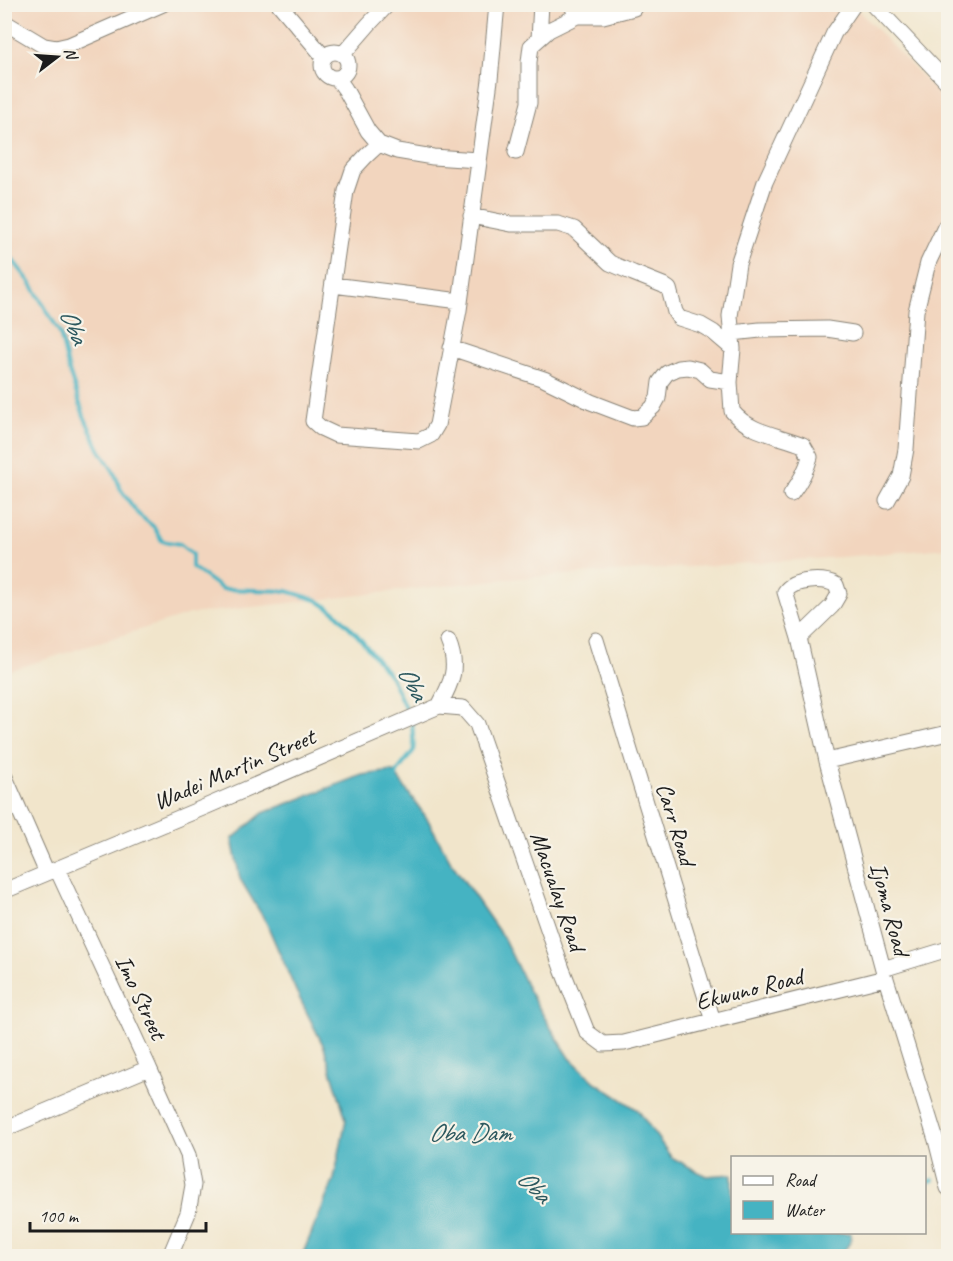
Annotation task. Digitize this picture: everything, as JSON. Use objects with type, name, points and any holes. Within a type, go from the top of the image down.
[{"type":"street","points":[[4,22],[44,46],[56,48],[69,45],[163,4]]},
{"type":"street","points":[[279,4],[324,57]]},
{"type":"street","points":[[343,54],[388,4]]},
{"type":"street","points":[[379,144],[353,170],[346,191],[313,421],[321,429],[336,435],[418,441],[430,435],[437,425],[452,348],[490,80],[497,4]]},
{"type":"street","points":[[539,39],[541,4]]},
{"type":"street","points":[[516,152],[529,102],[531,46],[574,10],[603,16],[634,8],[636,4]]},
{"type":"street","points":[[791,494],[802,479],[810,457],[803,445],[743,423],[732,411],[730,382],[734,349],[730,316],[738,264],[765,182],[834,33],[854,4]]},
{"type":"street","points":[[873,4],[948,83]]},
{"type":"street","points":[[331,52],[343,54],[348,62],[347,70],[341,77],[333,78],[325,74],[321,66],[324,57],[331,52]]},
{"type":"street","points":[[337,78],[368,131],[379,144],[397,151],[433,157],[478,160]]},
{"type":"street","points":[[471,216],[511,224],[558,224],[574,229],[610,263],[669,289],[675,312],[679,318],[701,325],[734,349]]},
{"type":"street","points":[[887,501],[901,476],[906,449],[916,311],[928,263],[948,224]]},
{"type":"street","points":[[333,285],[460,301]]},
{"type":"street","points":[[732,333],[776,329],[827,329],[853,333]]},
{"type":"street","points":[[452,348],[544,379],[591,402],[633,418],[642,417],[654,407],[660,382],[667,373],[678,368],[688,367],[700,370],[710,379],[730,382]]},
{"type":"street","name":"Ijoma Road","points":[[799,638],[827,761],[884,974],[936,1140],[948,1188]]},
{"type":"street","name":"Carr Road","points":[[596,640],[713,1021]]},
{"type":"street","points":[[439,706],[451,684],[454,666],[448,641]]},
{"type":"street","name":"Wadei Martin Street","points":[[4,891],[439,706]]},
{"type":"street","name":"Macualay Road","points":[[439,706],[463,708],[477,724],[562,969],[587,1032],[603,1044],[624,1043]]},
{"type":"street","points":[[827,761],[948,734]]},
{"type":"street","name":"Imo Street","points":[[4,775],[149,1068],[4,1129]]},
{"type":"street","name":"Ekwuno Road","points":[[624,1043],[884,974],[948,949]]},
{"type":"street","points":[[149,1068],[188,1155],[193,1185],[188,1213],[170,1257]]},
{"type":"shaded area","points":[[5,5],[853,5],[948,104],[948,548],[505,579],[190,614],[5,672]]},
{"type":"water","name":"Oba Dam","points":[[393,771],[428,820],[451,862],[504,939],[529,991],[570,1058],[595,1082],[638,1110],[671,1157],[706,1176],[731,1174],[731,1234],[851,1234],[850,1244],[838,1256],[299,1256],[303,1253],[334,1179],[346,1119],[324,1047],[296,991],[266,922],[240,879],[232,839],[263,813],[362,775]]},
{"type":"waterway","name":"Oba","points":[[4,249],[30,282],[60,333],[69,371],[84,416],[121,490],[138,514],[154,527],[162,541],[180,544],[192,554],[192,567],[222,589],[287,591],[317,600],[335,612],[391,677],[409,716]]},
{"type":"waterway","name":"Oba","points":[[395,781],[397,772],[414,750],[412,723]]},
{"type":"waterway","points":[[926,1182],[933,1180]]}]
